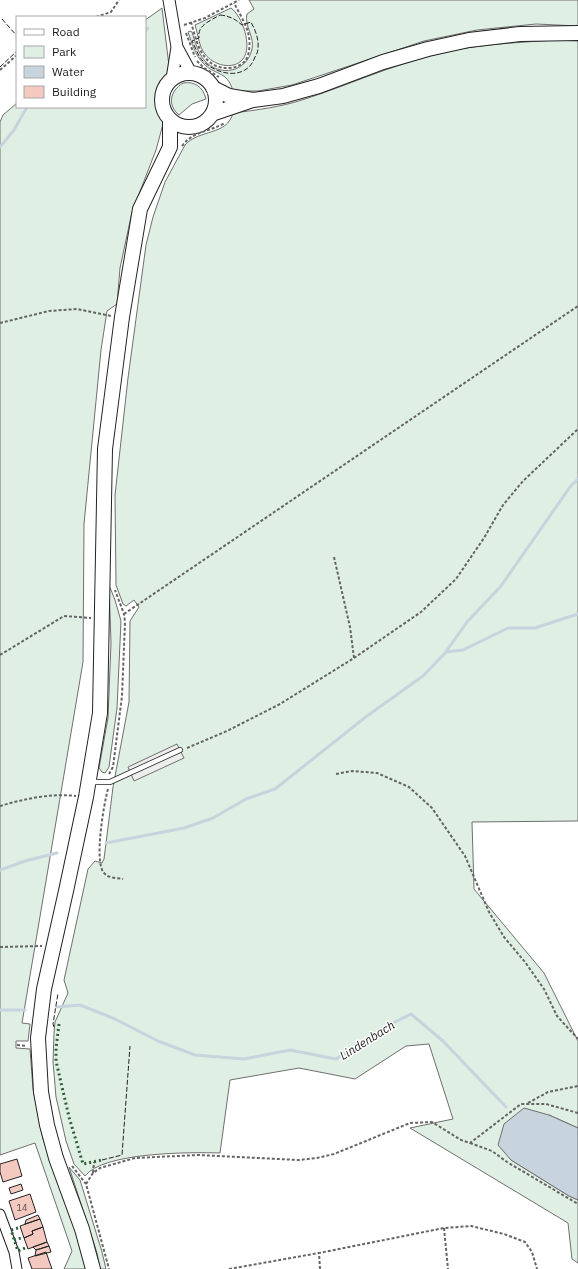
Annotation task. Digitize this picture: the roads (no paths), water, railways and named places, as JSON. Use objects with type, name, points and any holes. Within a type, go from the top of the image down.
[{"type":"main road","points":[[212,114],[253,100],[283,96],[319,86],[383,62],[428,49],[469,40],[520,34],[578,33]]},
{"type":"main road","points":[[216,83],[215,106],[212,114],[201,125],[185,127],[177,125],[170,120],[164,112],[161,103],[162,94],[166,86],[178,75],[191,73],[216,83],[229,96],[253,100]]},
{"type":"main road","points":[[170,120],[176,146]]},
{"type":"main road","points":[[93,1269],[82,1229],[56,1158],[47,1125],[41,1092],[38,1038],[44,989],[66,891],[100,713],[105,449],[122,317],[140,209],[176,146],[178,134],[185,127]]},
{"type":"street","points":[[169,0],[178,27],[177,47],[172,79]]},
{"type":"street","points":[[177,47],[191,73]]},
{"type":"street","points":[[0,1214],[14,1252],[17,1269]]},
{"type":"lane","points":[[88,782],[107,782],[180,750]]},
{"type":"water","points":[[524,1108],[549,1115],[578,1128],[578,1200],[511,1160],[498,1145],[504,1124]]},
{"type":"waterway","points":[[0,147],[14,130],[26,108]]},
{"type":"waterway","points":[[106,843],[184,828],[213,818],[246,799],[275,789],[367,716],[423,676],[445,653],[467,622],[501,586],[570,487],[578,479]]},
{"type":"waterway","points":[[446,652],[463,650],[508,628],[535,628],[578,614]]},
{"type":"waterway","points":[[0,870],[25,861],[57,853]]},
{"type":"waterway","name":"Lindenbach","points":[[57,1007],[80,1005],[115,1019],[158,1041],[195,1055],[244,1059],[290,1050],[336,1059],[389,1025],[411,1014],[443,1041],[506,1107]]},
{"type":"waterway","name":"Lindenbach","points":[[0,1010],[25,1010]]}]
